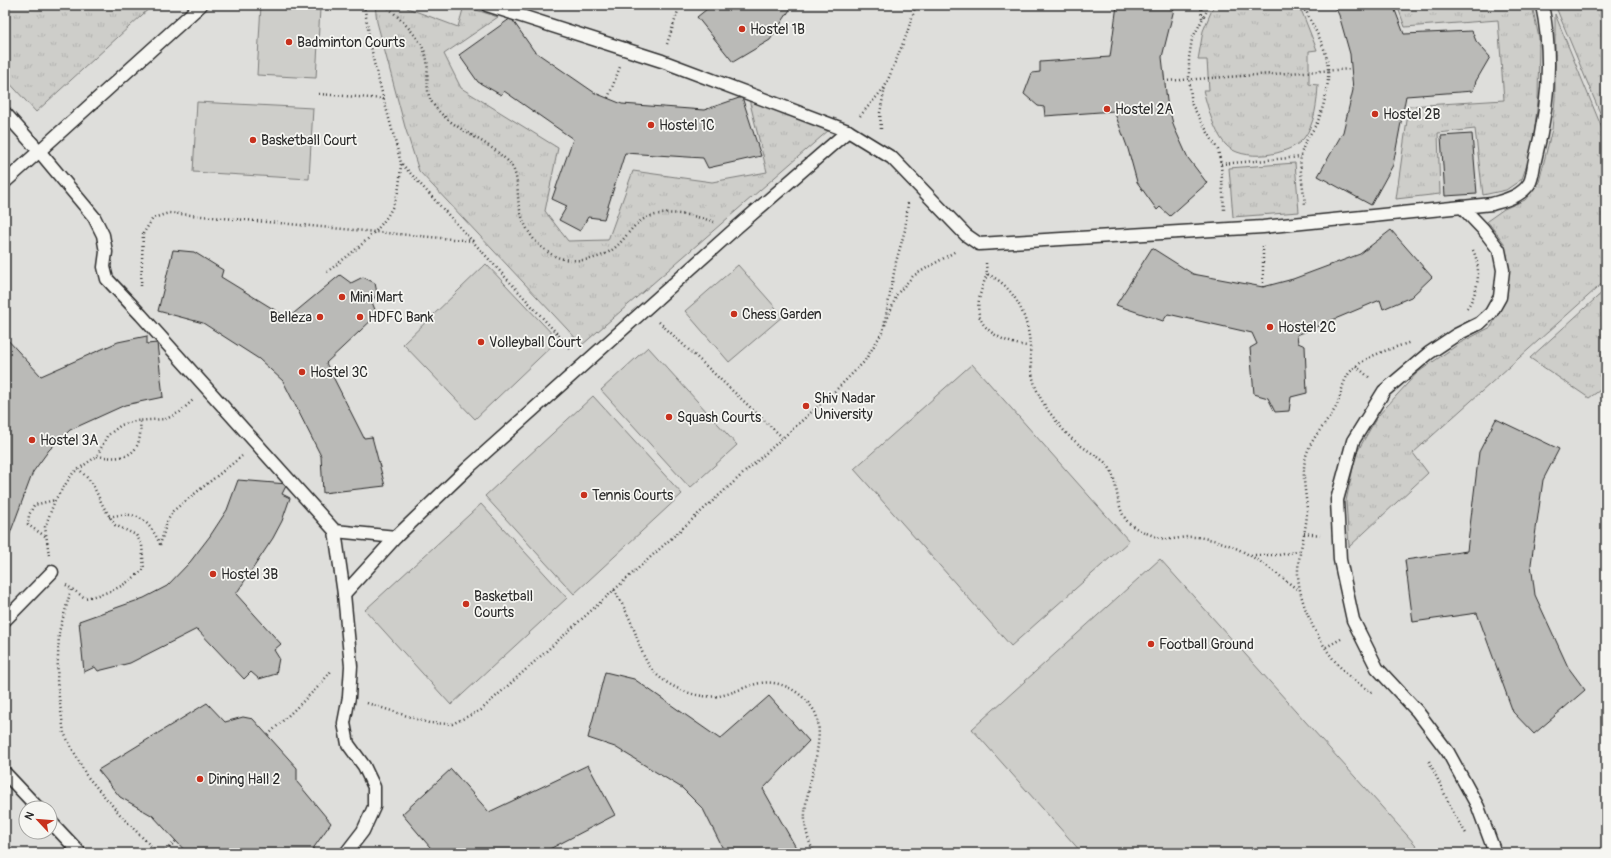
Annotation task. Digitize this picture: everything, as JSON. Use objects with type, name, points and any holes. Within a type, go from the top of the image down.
[{"type":"lane","points":[[5,182],[201,5]]},
{"type":"lane","points":[[487,5],[662,61],[848,131],[892,158],[966,235],[982,244],[1263,228],[1462,208],[1492,204],[1513,198],[1529,184],[1543,131],[1548,73],[1547,29],[1542,5]]},
{"type":"lane","points":[[5,113],[94,217],[103,235],[106,252],[104,267],[107,279],[141,314],[334,531],[344,594],[351,666],[349,697],[344,723],[348,744],[364,766],[374,787],[374,806],[363,831],[346,853]]},
{"type":"lane","points":[[344,594],[396,537],[468,468],[736,228],[848,131]]},
{"type":"lane","points":[[1462,208],[1483,229],[1499,250],[1502,270],[1500,297],[1491,313],[1480,323],[1456,335],[1429,353],[1384,391],[1353,441],[1337,500],[1340,552],[1353,620],[1377,668],[1417,711],[1448,752],[1478,807],[1495,853]]},
{"type":"lane","points":[[334,531],[396,537]]},
{"type":"lane","points":[[5,620],[52,572]]},
{"type":"lane","points":[[5,773],[30,800]]},
{"type":"lane","points":[[58,830],[80,853]]},
{"type":"path","points":[[327,272],[360,245],[373,232],[388,214],[396,200],[401,163],[374,63],[364,5]]},
{"type":"path","points":[[386,5],[420,42],[427,60],[427,87],[433,104],[448,119],[497,152],[511,164],[518,185],[520,209],[527,231],[543,248],[564,259],[586,260],[606,254],[617,246],[631,229],[646,218],[666,214],[696,216],[736,228]]},
{"type":"path","points":[[662,61],[680,5]]},
{"type":"path","points":[[892,158],[881,136],[880,113],[885,87],[906,36],[916,5]]},
{"type":"path","points":[[1201,5],[1202,18]]},
{"type":"path","points":[[1210,5],[1192,39],[1189,58],[1189,79],[1192,105],[1218,150],[1221,164],[1225,230]]},
{"type":"path","points":[[1299,5],[1307,14]]},
{"type":"path","points":[[1304,5],[1307,14],[1322,42],[1328,70],[1324,104],[1317,122],[1306,140],[1301,157],[1306,223]]},
{"type":"path","points":[[608,98],[627,50]]},
{"type":"path","points":[[1164,81],[1351,69]]},
{"type":"path","points":[[848,131],[885,87]]},
{"type":"path","points":[[319,94],[384,99]]},
{"type":"path","points":[[1221,164],[1301,157]]},
{"type":"path","points":[[401,163],[585,364]]},
{"type":"path","points":[[883,331],[896,262],[905,230],[909,196]]},
{"type":"path","points":[[141,314],[140,260],[143,234],[153,218],[168,213],[474,241]]},
{"type":"path","points":[[1263,228],[1263,286]]},
{"type":"path","points":[[349,697],[429,723],[452,724],[481,710],[837,389],[864,362],[883,331],[898,294],[913,276],[942,258],[964,247],[982,244],[987,274],[978,313],[984,325],[1003,338],[1019,346],[1028,346]]},
{"type":"path","points":[[1464,312],[1471,302],[1478,284],[1478,270],[1474,252],[1471,247]]},
{"type":"path","points":[[987,274],[1004,283],[1015,298],[1023,313],[1029,337],[1028,346],[1033,377],[1038,394],[1062,430],[1074,441],[1108,465],[1115,478],[1121,512],[1132,526],[1146,533],[1166,539],[1195,537],[1214,541],[1261,562],[1299,591]]},
{"type":"path","points":[[646,310],[782,437]]},
{"type":"path","points":[[1373,693],[1343,670],[1330,654],[1316,631],[1299,591],[1299,551],[1304,533],[1307,510],[1302,471],[1306,454],[1315,436],[1326,424],[1337,406],[1349,372],[1363,361],[1413,341]]},
{"type":"path","points":[[55,500],[34,505],[29,514],[28,525],[46,536],[46,527],[55,500],[73,473],[97,456],[107,436],[121,425],[140,420],[166,419],[180,412],[206,388]]},
{"type":"path","points":[[97,456],[118,458],[129,454],[137,446],[141,434],[140,420]]},
{"type":"path","points":[[109,517],[131,514],[140,518],[150,525],[160,545],[167,522],[173,511],[234,463],[256,443]]},
{"type":"path","points":[[52,572],[71,590],[85,598],[108,594],[129,583],[144,570],[142,544],[136,535],[115,525],[109,517],[92,483],[79,469]]},
{"type":"path","points":[[1248,555],[1264,557],[1299,551]]},
{"type":"path","points":[[71,590],[60,632],[56,684],[64,733],[86,775],[124,819],[158,853]]},
{"type":"path","points":[[614,590],[631,622],[646,662],[656,675],[670,685],[687,692],[704,696],[720,696],[758,683],[769,682],[781,684],[804,698],[814,710],[820,722],[820,735],[805,813],[806,832],[814,853]]},
{"type":"path","points":[[268,735],[318,686],[337,664],[348,641]]},
{"type":"path","points":[[1429,760],[1454,816],[1470,840]]},
{"type":"path","points":[[163,853],[176,840]]},
{"type":"shaded area","name":"Shiv Nadar University","points":[[5,5],[1606,5],[1606,853],[5,853]]},
{"type":"green space","points":[[5,5],[153,5],[36,112],[5,78]]},
{"type":"green space","name":"Badminton Courts","points":[[261,5],[320,9],[316,78],[257,75]]},
{"type":"green space","points":[[375,5],[407,5],[407,8],[458,27],[464,6],[498,17],[444,54],[461,88],[558,148],[545,211],[568,241],[608,240],[633,171],[712,182],[767,172],[749,99],[829,130],[582,345],[419,171],[405,127],[377,22]]},
{"type":"green space","points":[[1214,5],[1292,5],[1302,12],[1317,50],[1309,51],[1309,84],[1318,85],[1316,106],[1308,132],[1297,144],[1288,149],[1265,155],[1242,154],[1232,150],[1225,144],[1217,132],[1211,118],[1203,90],[1209,90],[1207,60],[1198,60],[1203,31]]},
{"type":"green space","points":[[1397,5],[1532,5],[1539,38],[1538,101],[1532,150],[1522,179],[1506,190],[1483,195],[1475,129],[1438,133],[1440,194],[1396,199],[1409,106],[1504,100],[1498,20],[1405,27]]},
{"type":"green space","points":[[1555,5],[1606,5],[1606,127]]},
{"type":"green space","points":[[1555,14],[1606,138],[1606,280],[1413,453],[1428,473],[1349,547],[1346,501],[1356,454],[1377,417],[1417,373],[1460,343],[1491,327],[1506,298],[1509,266],[1504,243],[1487,221],[1504,209],[1525,200],[1539,182],[1552,129],[1555,99]]},
{"type":"green space","name":"Basketball Court","points":[[197,102],[313,108],[309,179],[193,172]]},
{"type":"green space","points":[[1295,163],[1299,212],[1233,217],[1229,168]]},
{"type":"green space","name":"Volleyball Court","points":[[486,264],[558,340],[475,419],[403,344]]},
{"type":"green space","name":"Chess Garden","points":[[738,265],[783,316],[729,362],[685,311]]},
{"type":"green space","points":[[1606,289],[1606,386],[1589,398],[1530,358]]},
{"type":"green space","name":"Squash Courts","points":[[648,347],[737,445],[690,488],[601,390]]},
{"type":"green space","points":[[972,364],[1129,541],[1011,646],[854,469]]},
{"type":"green space","name":"Tennis Courts","points":[[593,396],[682,494],[574,594],[485,496]]},
{"type":"green space","name":"Basketball Courts","points":[[481,504],[567,598],[451,705],[365,610]]},
{"type":"green space","name":"Football Ground","points":[[1160,559],[1423,853],[1082,853],[972,729]]},
{"type":"building","name":"Hostel 1B","points":[[712,5],[793,5],[770,40],[733,62],[697,17]]},
{"type":"building","name":"Hostel 2A","points":[[1117,5],[1175,5],[1162,57],[1167,101],[1174,127],[1188,158],[1207,183],[1170,216],[1160,207],[1157,210],[1137,182],[1128,149],[1114,111],[1045,116],[1044,107],[1038,106],[1024,94],[1032,73],[1040,72],[1040,62],[1110,57]]},
{"type":"building","name":"Hostel 2B","points":[[1334,5],[1393,5],[1404,34],[1472,31],[1476,41],[1490,57],[1476,81],[1473,91],[1406,96],[1393,165],[1371,205],[1318,176],[1343,132],[1353,90],[1350,54],[1339,15]]},
{"type":"building","name":"Hostel 1C","points":[[511,18],[534,51],[595,93],[622,104],[704,110],[742,97],[761,156],[708,168],[703,158],[625,153],[604,219],[588,217],[580,231],[559,220],[567,206],[552,199],[573,139],[504,91],[501,95],[478,82],[459,55]]},
{"type":"building","points":[[1472,134],[1477,194],[1445,196],[1441,136]]},
{"type":"building","name":"Hostel 2C","points":[[1391,230],[1432,277],[1411,297],[1383,309],[1380,300],[1297,335],[1298,343],[1305,346],[1307,393],[1291,397],[1289,411],[1275,412],[1268,398],[1254,394],[1250,348],[1257,344],[1252,333],[1168,314],[1163,321],[1116,305],[1152,248],[1193,274],[1263,287],[1293,279],[1360,254]]},
{"type":"building","name":"Hostel 3C","points":[[173,250],[194,252],[223,270],[221,277],[288,318],[340,275],[351,283],[363,277],[375,283],[377,293],[372,302],[377,315],[326,363],[364,438],[372,437],[385,486],[323,493],[321,456],[283,381],[259,359],[203,323],[158,311]]},
{"type":"building","name":"Hostel 3A","points":[[147,336],[147,344],[157,343],[163,397],[125,405],[70,430],[49,450],[33,472],[8,539],[5,538],[5,337],[41,376],[118,342]]},
{"type":"building","points":[[1496,419],[1559,449],[1543,480],[1531,564],[1535,595],[1568,667],[1585,690],[1534,734],[1513,712],[1477,613],[1413,622],[1405,560],[1467,551],[1479,452]]},
{"type":"building","name":"Hostel 3B","points":[[238,480],[287,484],[282,494],[290,498],[282,521],[273,538],[236,594],[281,644],[274,650],[279,658],[276,674],[259,679],[251,672],[244,679],[197,629],[130,663],[98,671],[95,667],[84,672],[79,621],[144,598],[167,586],[190,562],[210,536],[227,510]]},
{"type":"building","points":[[605,672],[634,679],[720,739],[769,696],[809,741],[763,789],[799,853],[725,853],[703,809],[682,788],[615,747],[588,738]]},
{"type":"building","name":"Dining Hall 2","points":[[207,703],[225,722],[243,717],[253,719],[297,768],[297,782],[331,823],[310,853],[187,853],[153,816],[120,797],[98,770]]},
{"type":"building","points":[[588,765],[615,815],[542,853],[435,853],[402,814],[451,769],[489,812]]},
{"type":"place","name":"Hostel 1B","points":[[742,29]]},
{"type":"place","name":"Badminton Courts","points":[[289,42]]},
{"type":"place","name":"Hostel 2A","points":[[1107,109]]},
{"type":"place","name":"Hostel 2B","points":[[1375,114]]},
{"type":"place","name":"Hostel 1C","points":[[651,125]]},
{"type":"place","name":"Basketball Court","points":[[253,140]]},
{"type":"place","name":"Mini Mart","points":[[342,297]]},
{"type":"place","name":"Chess Garden","points":[[734,314]]},
{"type":"place","name":"Belleza","points":[[320,317]]},
{"type":"place","name":"HDFC Bank","points":[[360,317]]},
{"type":"place","name":"Hostel 2C","points":[[1270,327]]},
{"type":"place","name":"Volleyball Court","points":[[481,342]]},
{"type":"place","name":"Hostel 3C","points":[[302,372]]},
{"type":"place","name":"Shiv Nadar University","points":[[806,406]]},
{"type":"place","name":"Squash Courts","points":[[669,417]]},
{"type":"place","name":"Hostel 3A","points":[[32,440]]},
{"type":"place","name":"Tennis Courts","points":[[584,495]]},
{"type":"place","name":"Hostel 3B","points":[[213,574]]},
{"type":"place","name":"Basketball Courts","points":[[466,604]]},
{"type":"place","name":"Football Ground","points":[[1151,644]]},
{"type":"place","name":"Dining Hall 2","points":[[200,779]]}]
